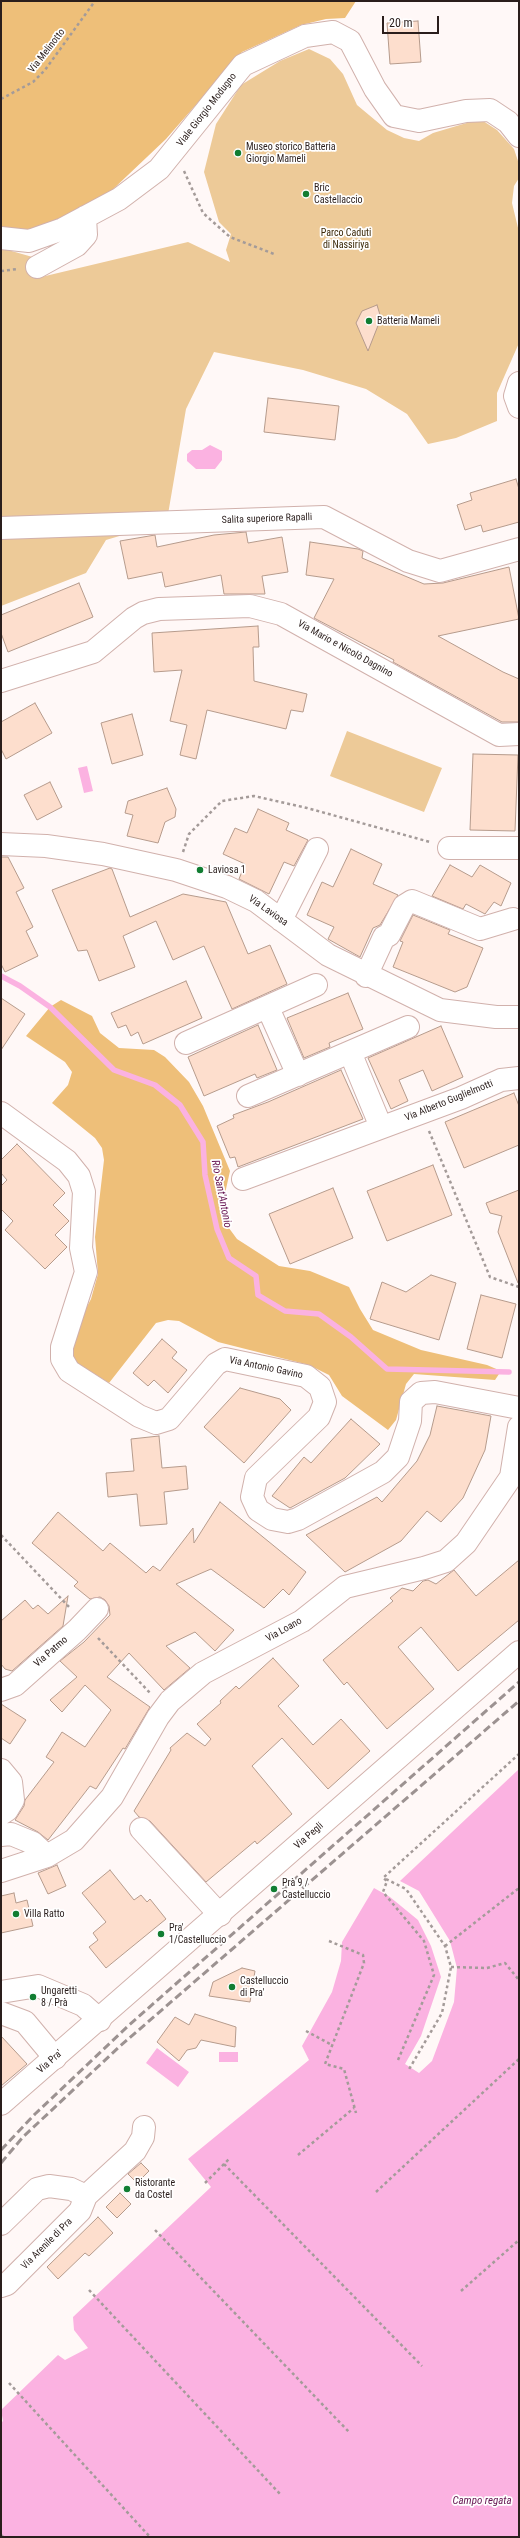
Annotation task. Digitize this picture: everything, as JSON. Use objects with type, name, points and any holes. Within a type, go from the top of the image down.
[{"type":"street","name":"Viale Giorgio Modugno","points":[[1,238],[29,241],[63,229],[119,199],[159,169],[219,91],[243,65],[305,36],[333,32],[350,41],[375,89],[394,116],[420,121],[466,111],[490,110],[508,122],[519,136]]},
{"type":"street","points":[[37,267],[77,245],[86,235],[85,217]]},
{"type":"street","points":[[519,383],[515,396],[516,404],[519,407]]},
{"type":"street","name":"Salita superiore Rapalli","points":[[1,528],[324,517],[408,561],[440,571],[519,549]]},
{"type":"street","name":"Via Mario e Nicolò Dagnino","points":[[1,681],[93,652],[134,618],[158,609],[250,606],[281,614],[499,735],[519,734]]},
{"type":"street","name":"Via Laviosa","points":[[1,844],[46,846],[103,854],[176,870],[227,887],[256,901],[328,955],[372,979],[440,1010],[496,1017],[519,1017]]},
{"type":"street","points":[[449,848],[519,848]]},
{"type":"street","points":[[282,920],[317,849]]},
{"type":"street","points":[[372,979],[384,937],[390,935],[404,906],[412,901],[480,928],[512,919]]},
{"type":"street","points":[[372,979],[411,914],[430,921]]},
{"type":"street","points":[[186,1043],[268,1008],[316,984]]},
{"type":"street","points":[[268,1008],[298,1075]]},
{"type":"street","points":[[248,1096],[408,1027]]},
{"type":"street","points":[[350,1052],[381,1127]]},
{"type":"street","name":"Via Alberto Guglielmotti","points":[[243,1179],[422,1112],[501,1080],[519,1078]]},
{"type":"street","name":"Via Antonio Gavino","points":[[1,1113],[67,1161],[79,1176],[84,1192],[81,1248],[86,1272],[62,1347],[62,1359],[69,1371],[138,1416],[156,1423],[169,1419],[216,1364],[225,1359],[306,1376],[320,1387],[326,1402],[319,1417],[256,1478],[252,1497],[258,1510],[272,1519],[288,1522],[298,1519],[383,1472],[398,1457],[410,1421],[411,1402],[421,1393],[435,1392],[519,1408]]},
{"type":"street","name":"Via Loano","points":[[1,1871],[47,1856],[74,1840],[101,1812],[165,1708],[203,1673],[302,1621],[345,1587],[424,1568],[446,1561],[466,1544],[511,1477],[519,1427]]},
{"type":"street","name":"Via Patmo","points":[[1,1690],[15,1684],[90,1616]]},
{"type":"street","name":"Via Pegli","points":[[100,2020],[519,1652]]},
{"type":"street","points":[[1,1770],[11,1782],[13,1800],[7,1810],[1,1814]]},
{"type":"street","points":[[141,1829],[220,1915]]},
{"type":"street","points":[[1,1835],[11,1834],[33,1843],[47,1856]]},
{"type":"street","points":[[1,1992],[38,1986],[83,2005],[100,2020]]},
{"type":"street","points":[[1,2013],[25,2022],[55,2058]]},
{"type":"street","name":"Via Pra'","points":[[1,2104],[100,2020]]},
{"type":"street","points":[[1,2224],[37,2189],[50,2186],[71,2189],[86,2196],[135,2151],[143,2138],[144,2127]]},
{"type":"street","name":"Via Arenile di Pra","points":[[1,2286],[7,2284],[80,2211],[86,2196]]},
{"type":"path","name":"Via Melinotto","points":[[1,99],[37,78],[95,1]]},
{"type":"path","points":[[177,147],[188,183],[203,213],[230,237],[274,254]]},
{"type":"path","points":[[176,870],[189,834],[222,801],[254,796],[307,808],[449,848]]},
{"type":"path","points":[[422,1112],[490,1277],[519,1287]]},
{"type":"path","points":[[1,1535],[90,1616],[165,1708]]},
{"type":"path","points":[[383,1878],[519,1754]]},
{"type":"path","points":[[383,1878],[406,1889],[445,1946],[451,1967],[442,2013],[408,2071]]},
{"type":"path","points":[[383,1878],[387,1881],[383,1892],[424,1941],[434,1975],[398,2060]]},
{"type":"path","points":[[445,1946],[519,1888]]},
{"type":"path","points":[[329,1941],[363,1956],[364,1963],[325,2064],[344,2068],[356,2113]]},
{"type":"path","points":[[451,1967],[487,1968],[505,1963],[519,1980]]},
{"type":"path","points":[[306,2031],[332,2045]]},
{"type":"path","points":[[376,2192],[519,2059]]},
{"type":"path","points":[[298,2155],[354,2108]]},
{"type":"path","points":[[205,2182],[229,2159]]},
{"type":"path","points":[[224,2164],[422,2366]]},
{"type":"path","points":[[156,2230],[349,2432]]},
{"type":"path","points":[[461,2291],[519,2240]]},
{"type":"path","points":[[89,2290],[280,2494]]},
{"type":"path","points":[[9,2384],[150,2537]]},
{"type":"green space","name":"Parco Caduti di Nassiriya","points":[[309,49],[330,59],[343,74],[357,105],[387,130],[404,138],[419,141],[433,133],[480,119],[497,130],[514,149],[519,164],[519,178],[514,186],[512,203],[519,232],[519,343],[497,393],[497,421],[456,438],[428,444],[407,414],[366,389],[303,370],[214,352],[186,409],[166,526],[143,529],[106,540],[86,573],[1,606],[1,248],[36,258],[37,278],[188,242],[230,262],[226,250],[231,234],[219,222],[204,172],[216,124],[241,85],[280,61]]},
{"type":"green space","points":[[347,731],[442,768],[424,812],[330,776]]},
{"type":"shaded area","points":[[1,1],[356,1],[345,18],[326,19],[301,25],[242,52],[166,139],[109,193],[71,215],[27,232],[1,229]]},
{"type":"shaded area","points":[[61,1000],[92,1016],[100,1033],[119,1048],[154,1050],[165,1057],[189,1082],[203,1106],[230,1171],[222,1207],[223,1220],[237,1239],[279,1266],[310,1271],[349,1287],[373,1330],[421,1350],[487,1365],[501,1371],[495,1380],[414,1374],[406,1384],[396,1420],[388,1430],[342,1396],[329,1375],[309,1365],[218,1342],[179,1321],[168,1320],[156,1323],[109,1383],[77,1363],[70,1353],[73,1333],[91,1299],[98,1274],[95,1237],[104,1160],[102,1148],[95,1138],[52,1103],[68,1085],[72,1072],[65,1062],[26,1036],[50,1007]]},
{"type":"water","points":[[210,445],[222,451],[222,460],[215,469],[196,469],[187,461],[187,454],[192,450],[202,450]]},
{"type":"water","points":[[87,766],[93,791],[84,793],[78,768]]},
{"type":"water","name":"Campo regata","points":[[519,1769],[519,2537],[1,2537],[1,2423],[3,2421],[1,2410],[58,2355],[65,2360],[88,2348],[74,2330],[73,2317],[211,2187],[188,2159],[309,2060],[302,2046],[332,1992],[341,1961],[342,1942],[374,1888],[390,1897],[418,1920],[431,1946],[441,1977],[421,2036],[405,2064],[419,2073],[432,2061],[454,2002],[457,1968],[450,1941],[419,1891],[400,1881]]},
{"type":"water","points":[[157,2048],[189,2072],[178,2087],[146,2063]]},
{"type":"water","points":[[219,2052],[238,2052],[238,2062],[219,2062]]},
{"type":"building","points":[[418,21],[421,62],[390,64],[387,23]]},
{"type":"building","name":"Batteria Mameli","points":[[377,305],[381,318],[368,351],[356,323],[362,311]]},
{"type":"building","points":[[268,398],[339,406],[335,440],[264,432]]},
{"type":"building","points":[[516,479],[519,489],[519,522],[483,532],[481,525],[465,530],[457,505],[472,500],[470,493]]},
{"type":"building","points":[[246,532],[248,543],[282,537],[288,572],[262,576],[265,594],[224,594],[221,575],[165,587],[162,572],[128,579],[120,541],[155,535],[157,547],[214,535]]},
{"type":"building","points":[[310,542],[358,549],[363,551],[362,558],[424,584],[443,583],[509,567],[519,619],[438,636],[503,672],[519,679],[519,722],[502,722],[393,662],[394,660],[314,618],[334,579],[306,575]]},
{"type":"building","points":[[79,583],[93,617],[8,652],[1,633],[1,615]]},
{"type":"building","points":[[258,626],[259,647],[253,647],[254,681],[307,694],[303,712],[291,710],[286,729],[207,710],[196,759],[180,755],[187,725],[170,721],[182,670],[154,672],[152,633]]},
{"type":"building","points":[[35,703],[52,733],[6,759],[1,749],[1,722]]},
{"type":"building","points":[[132,714],[143,755],[112,764],[101,723]]},
{"type":"building","points":[[473,754],[518,755],[515,831],[470,830]]},
{"type":"building","points":[[50,782],[62,807],[37,820],[24,795]]},
{"type":"building","points":[[167,788],[176,809],[175,817],[165,822],[158,843],[127,836],[133,815],[125,813],[128,801]]},
{"type":"building","points":[[258,809],[289,823],[286,830],[308,840],[294,866],[284,862],[269,894],[239,879],[245,864],[223,854],[235,828],[247,833]]},
{"type":"building","points":[[351,849],[382,864],[373,884],[398,895],[380,925],[373,928],[360,957],[328,939],[334,927],[307,915],[322,882],[333,887]]},
{"type":"building","points":[[1,857],[8,857],[24,888],[16,892],[33,927],[26,931],[38,956],[5,972],[1,964]]},
{"type":"building","points":[[450,865],[472,877],[480,865],[511,883],[501,906],[494,902],[485,914],[466,904],[463,909],[432,896]]},
{"type":"building","points":[[110,868],[112,869],[130,917],[183,894],[226,902],[248,954],[270,945],[287,984],[232,1009],[204,946],[173,960],[156,921],[123,936],[135,967],[99,981],[87,950],[78,951],[52,890]]},
{"type":"building","points":[[413,915],[450,930],[448,934],[483,948],[467,987],[455,992],[393,967],[403,942],[400,941]]},
{"type":"building","points":[[186,981],[202,1018],[143,1044],[138,1032],[131,1036],[126,1025],[118,1028],[111,1013]]},
{"type":"building","points":[[348,993],[363,1029],[329,1043],[330,1047],[304,1058],[287,1018]]},
{"type":"building","points":[[1,998],[25,1014],[1,1050]]},
{"type":"building","points":[[258,1025],[277,1070],[257,1078],[255,1074],[204,1096],[188,1057]]},
{"type":"building","points":[[441,1026],[463,1077],[432,1091],[423,1070],[399,1080],[408,1101],[391,1109],[368,1058]]},
{"type":"building","points":[[341,1070],[363,1119],[238,1167],[235,1157],[230,1158],[217,1126],[234,1118],[233,1115],[268,1102]]},
{"type":"building","points":[[514,1093],[519,1106],[519,1145],[464,1168],[445,1122]]},
{"type":"building","points":[[17,1144],[65,1193],[53,1205],[69,1221],[55,1235],[67,1247],[45,1269],[5,1230],[13,1221],[1,1209],[1,1186],[7,1180],[1,1173],[1,1160]]},
{"type":"building","points":[[433,1165],[452,1215],[387,1241],[367,1191]]},
{"type":"building","points":[[333,1188],[353,1238],[290,1264],[269,1214]]},
{"type":"building","points":[[519,1190],[518,1283],[498,1232],[502,1216],[490,1213],[486,1203]]},
{"type":"building","points":[[431,1275],[456,1283],[439,1340],[370,1319],[382,1282],[406,1292]]},
{"type":"building","points":[[481,1295],[516,1304],[502,1358],[467,1349]]},
{"type":"building","points":[[162,1339],[177,1352],[172,1358],[187,1370],[168,1393],[154,1380],[148,1386],[133,1373]]},
{"type":"building","points":[[240,1388],[280,1399],[291,1410],[244,1463],[204,1427]]},
{"type":"building","points":[[437,1406],[491,1416],[485,1450],[463,1498],[441,1522],[427,1511],[401,1541],[345,1572],[306,1535],[377,1497],[382,1502],[417,1461],[430,1435]]},
{"type":"building","points":[[351,1419],[380,1444],[345,1478],[290,1508],[272,1496],[304,1457],[311,1463]]},
{"type":"building","points":[[159,1436],[162,1468],[186,1466],[188,1489],[164,1492],[167,1524],[140,1526],[137,1494],[108,1497],[106,1473],[134,1471],[131,1439]]},
{"type":"building","points":[[220,1502],[306,1572],[289,1595],[283,1589],[264,1608],[211,1569],[176,1584],[234,1630],[215,1651],[195,1632],[166,1646],[190,1668],[164,1690],[129,1653],[107,1677],[150,1707],[125,1749],[123,1748],[96,1789],[90,1786],[48,1840],[38,1832],[15,1820],[24,1806],[25,1800],[54,1762],[46,1757],[62,1732],[85,1747],[111,1710],[85,1685],[62,1712],[50,1700],[77,1677],[60,1661],[84,1642],[110,1615],[109,1606],[105,1600],[100,1597],[90,1599],[74,1586],[78,1582],[32,1543],[58,1512],[103,1551],[110,1543],[146,1573],[153,1566],[160,1571],[193,1528],[194,1543]]},
{"type":"building","points":[[519,1560],[519,1620],[458,1671],[421,1627],[398,1647],[434,1689],[387,1729],[347,1682],[344,1685],[323,1660],[393,1601],[390,1598],[402,1588],[413,1591],[423,1581],[428,1580],[436,1584],[454,1570],[476,1596]]},
{"type":"building","points":[[68,1596],[63,1626],[12,1671],[5,1669],[1,1664],[1,1621],[25,1600],[33,1609],[38,1605],[48,1614]]},
{"type":"building","points":[[273,1658],[299,1686],[278,1706],[313,1745],[341,1719],[370,1751],[328,1789],[282,1738],[252,1766],[292,1814],[257,1844],[255,1841],[206,1882],[150,1821],[139,1817],[134,1811],[171,1750],[170,1748],[187,1733],[205,1746],[211,1739],[197,1724],[221,1703],[220,1701],[236,1686],[239,1689]]},
{"type":"building","points":[[1,1704],[26,1720],[10,1744],[1,1738]]},
{"type":"building","points":[[57,1865],[66,1886],[48,1894],[38,1873]]},
{"type":"building","points":[[110,1870],[134,1900],[141,1895],[147,1902],[150,1899],[166,1919],[106,1968],[89,1947],[98,1940],[93,1933],[106,1922],[82,1893]]},
{"type":"building","name":"Villa Ratto","points":[[14,1893],[16,1903],[27,1900],[33,1926],[1,1933],[1,1896]]},
{"type":"building","name":"Castelluccio di Pra'","points":[[242,1968],[255,1971],[250,2002],[209,1996],[213,1982]]},
{"type":"building","points":[[195,2014],[236,2027],[235,2047],[201,2040],[196,2048],[187,2050],[179,2061],[157,2042],[175,2017],[189,2025]]},
{"type":"building","points":[[1,2036],[27,2064],[1,2086]]},
{"type":"building","points":[[141,2163],[149,2171],[137,2183],[128,2174]]},
{"type":"building","points":[[120,2193],[131,2204],[117,2218],[106,2207]]},
{"type":"building","points":[[98,2217],[113,2233],[89,2256],[85,2253],[58,2279],[47,2267]]},
{"type":"waterway","name":"Rio Sant'Antonio","points":[[1,976],[20,986],[50,1007],[114,1070],[155,1085],[180,1105],[203,1142],[205,1175],[217,1229],[229,1258],[256,1276],[258,1295],[285,1311],[319,1314],[351,1337],[387,1369],[509,1372]]},
{"type":"railway","points":[[1,2150],[35,2114],[128,2026],[519,1682]]},
{"type":"railway","points":[[1,2163],[23,2137],[119,2047],[519,1701]]},
{"type":"place","name":"Museo storico Batteria Giorgio Mameli","points":[[238,153]]},
{"type":"place","name":"Bric Castellaccio","points":[[306,194]]},
{"type":"place","name":"Batteria Mameli","points":[[369,321]]},
{"type":"place","name":"Laviosa 1","points":[[200,870]]},
{"type":"place","name":"Prà 9 / Castelluccio","points":[[274,1889]]},
{"type":"place","name":"Villa Ratto","points":[[16,1914]]},
{"type":"place","name":"Pra' 1/Castelluccio","points":[[161,1934]]},
{"type":"place","name":"Castelluccio di Pra'","points":[[232,1987]]},
{"type":"place","name":"Ungaretti 8 / Prà","points":[[33,1997]]},
{"type":"place","name":"Ristorante da Costel","points":[[127,2189]]}]
